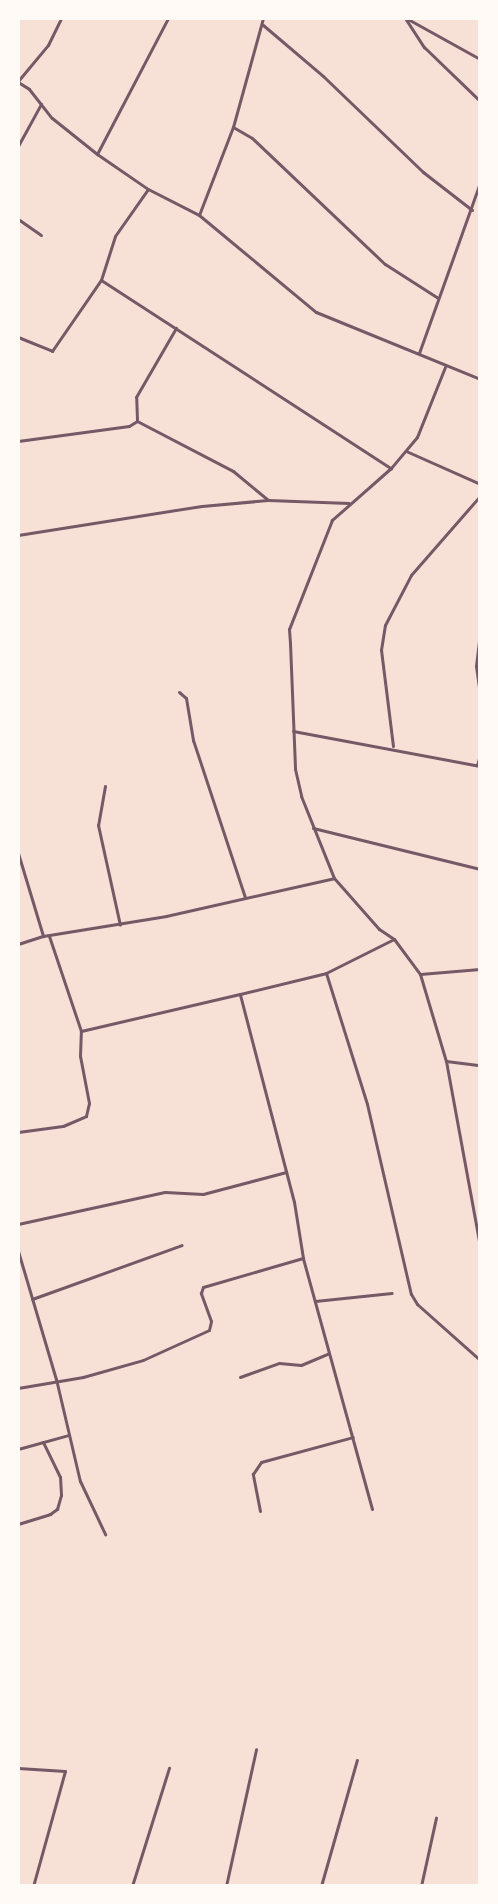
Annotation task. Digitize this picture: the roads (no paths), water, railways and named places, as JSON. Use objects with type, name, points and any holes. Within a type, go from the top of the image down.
[{"type":"street","points":[[61,18],[48,45],[18,82],[52,118],[148,189],[199,215],[316,312],[419,353],[445,367],[480,379]]},
{"type":"street","points":[[98,154],[168,18]]},
{"type":"street","points":[[199,215],[233,127],[255,42],[263,25],[263,18]]},
{"type":"street","points":[[406,18],[480,60]]},
{"type":"street","points":[[406,18],[424,47],[480,101]]},
{"type":"street","points":[[263,25],[323,76],[423,172],[472,210]]},
{"type":"street","points":[[18,146],[40,104]]},
{"type":"street","points":[[233,127],[252,138],[385,264],[438,298]]},
{"type":"street","points":[[419,353],[480,183]]},
{"type":"street","points":[[18,337],[52,351],[101,280],[115,236],[148,189]]},
{"type":"street","points":[[18,219],[41,235]]},
{"type":"street","points":[[101,280],[392,468]]},
{"type":"street","points":[[137,421],[136,397],[176,328]]},
{"type":"street","points":[[445,367],[426,423],[392,468],[332,520],[319,545],[289,629],[293,731],[295,769],[313,828],[334,878],[379,929],[394,939],[420,974],[446,1061],[480,1247]]},
{"type":"street","points":[[18,441],[129,426],[137,421]]},
{"type":"street","points":[[137,421],[233,471],[268,500]]},
{"type":"street","points":[[406,451],[480,484]]},
{"type":"street","points":[[393,746],[381,650],[385,625],[411,575],[480,496]]},
{"type":"street","points":[[18,535],[202,506],[268,500],[349,503]]},
{"type":"street","points":[[480,633],[476,666],[480,693]]},
{"type":"street","points":[[179,692],[186,698],[193,740],[245,897]]},
{"type":"street","points":[[293,731],[393,746],[479,765],[480,755]]},
{"type":"street","points":[[105,786],[98,825],[120,925]]},
{"type":"street","points":[[313,828],[480,869]]},
{"type":"street","points":[[18,853],[43,936]]},
{"type":"street","points":[[18,944],[43,936],[120,925],[334,878]]},
{"type":"street","points":[[18,1132],[63,1126],[86,1116],[89,1103],[80,1056],[81,1031],[49,935]]},
{"type":"street","points":[[81,1031],[326,973],[394,939]]},
{"type":"street","points":[[420,974],[480,969]]},
{"type":"street","points":[[326,973],[367,1104],[411,1294],[417,1304],[480,1360]]},
{"type":"street","points":[[240,994],[286,1172],[303,1258],[372,1509]]},
{"type":"street","points":[[446,1061],[480,1065]]},
{"type":"street","points":[[18,1224],[165,1192],[203,1194],[286,1172]]},
{"type":"street","points":[[32,1299],[182,1245]]},
{"type":"street","points":[[18,1251],[56,1379],[80,1481],[105,1534]]},
{"type":"street","points":[[18,1388],[56,1379],[82,1377],[143,1360],[209,1330],[211,1321],[201,1293],[203,1287],[303,1258]]},
{"type":"street","points":[[315,1301],[392,1293]]},
{"type":"street","points":[[240,1377],[279,1363],[301,1365],[329,1353]]},
{"type":"street","points":[[18,1449],[69,1435]]},
{"type":"street","points":[[260,1511],[253,1474],[261,1462],[352,1437]]},
{"type":"street","points":[[18,1524],[50,1514],[57,1509],[61,1495],[60,1478],[43,1442]]},
{"type":"street","points":[[226,1886],[256,1749]]},
{"type":"street","points":[[321,1886],[357,1760]]},
{"type":"street","points":[[18,1768],[65,1771],[33,1886]]},
{"type":"street","points":[[132,1886],[169,1768]]},
{"type":"street","points":[[422,1886],[436,1818]]}]
